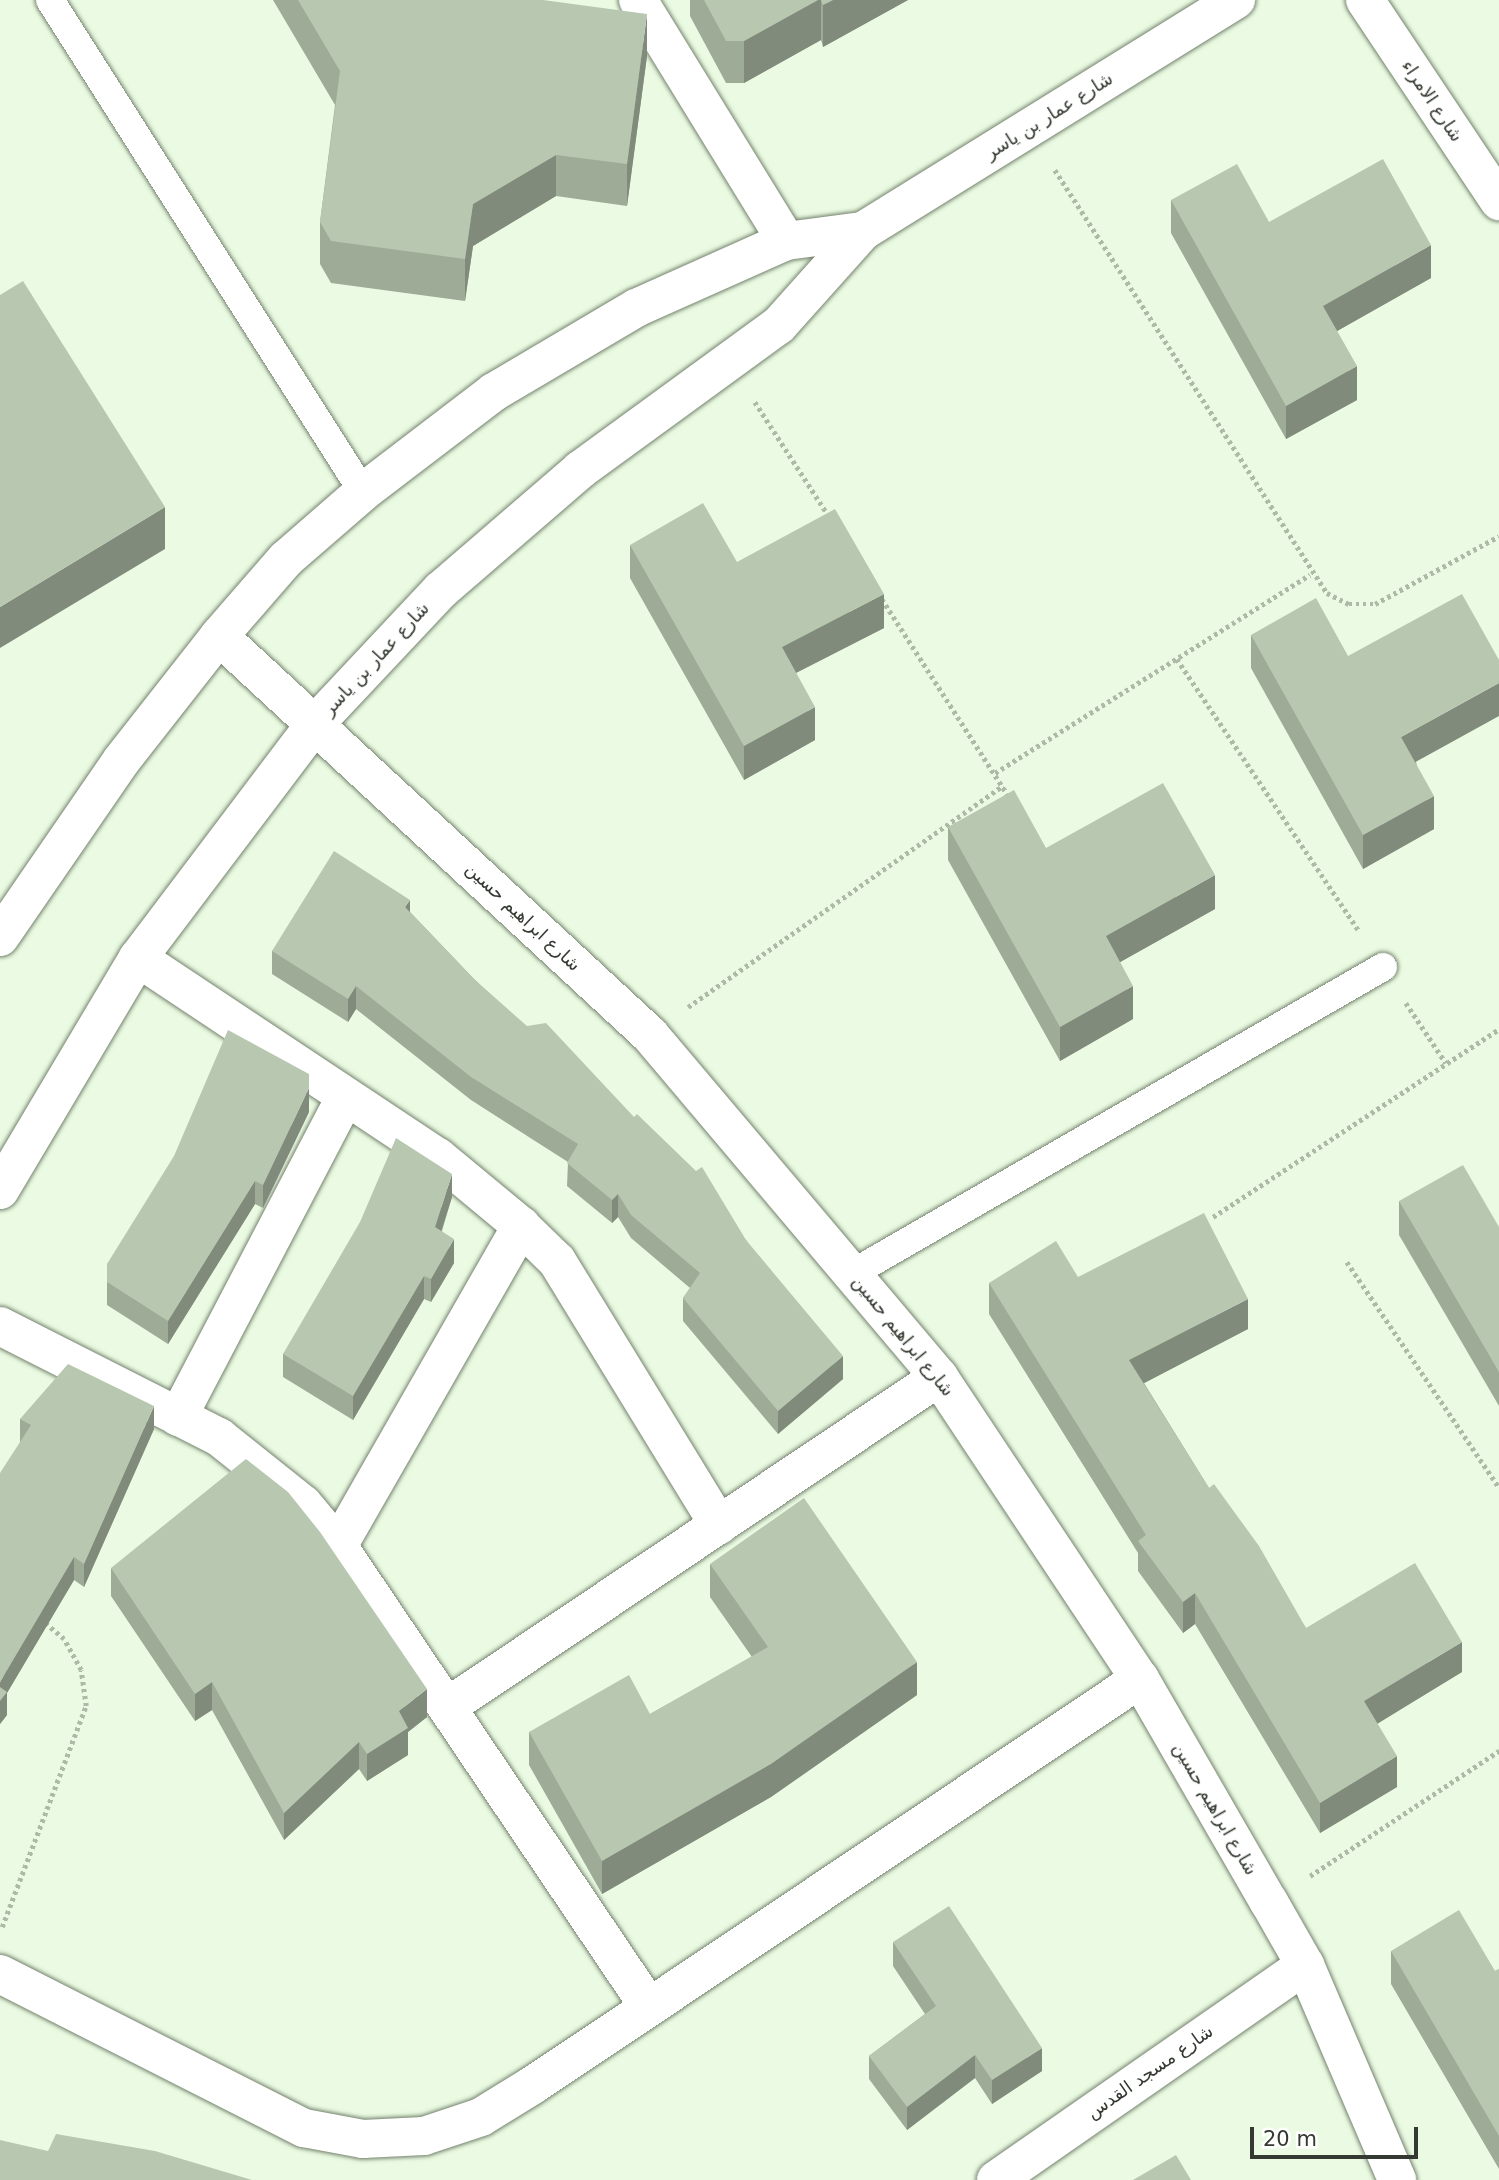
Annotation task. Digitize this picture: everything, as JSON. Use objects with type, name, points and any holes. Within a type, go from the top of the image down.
[{"type":"street","points":[[638,0],[786,241]]},
{"type":"street","name":"شارع عمار بن ياسر","points":[[0,1189],[138,958],[315,724],[441,590],[580,470],[730,364],[788,316],[863,231],[1236,0]]},
{"type":"street","name":"شارع الامراء","points":[[1365,0],[1499,201]]},
{"type":"street","name":"شارع عمار بن ياسر","points":[[0,937],[121,761],[219,636],[286,559],[363,492],[494,391],[636,308],[786,241],[863,231]]},
{"type":"street","name":"شارع ابراهيم حسين","points":[[219,636],[650,1034],[939,1377],[1140,1679],[1305,1965],[1397,2180]]},
{"type":"street","points":[[138,958],[344,1100],[438,1157],[522,1226],[570,1282],[719,1525]]},
{"type":"street","points":[[178,1417],[344,1100]]},
{"type":"street","points":[[338,1546],[522,1226]]},
{"type":"street","points":[[0,1326],[178,1417],[263,1468],[338,1546],[649,2007]]},
{"type":"street","points":[[447,1707],[939,1377]]},
{"type":"street","points":[[0,1974],[304,2128],[363,2139],[424,2136],[481,2117],[1140,1679]]},
{"type":"street","name":"شارع مسجد القدس","points":[[996,2180],[1305,1965]]},
{"type":"lane","points":[[50,0],[363,492]]},
{"type":"lane","points":[[853,1273],[1383,967]]},
{"type":"path","points":[[1029,128],[1310,575],[1349,604],[1375,604],[1499,536]]},
{"type":"path","points":[[730,364],[836,528]]},
{"type":"path","points":[[995,773],[1310,575]]},
{"type":"path","points":[[874,586],[1017,809]]},
{"type":"path","points":[[1177,659],[1446,1063]]},
{"type":"path","points":[[650,1034],[1003,786]]},
{"type":"path","points":[[1213,1217],[1499,1029]]},
{"type":"path","points":[[1347,1262],[1499,1487]]},
{"type":"path","points":[[1489,1472],[1499,1476]]},
{"type":"path","points":[[0,1931],[86,1706],[81,1670],[64,1639],[36,1615]]},
{"type":"path","points":[[1269,1902],[1499,1751]]},
{"type":"building","points":[[298,0],[543,0],[647,14],[627,164],[556,155],[473,204],[465,259],[331,241],[320,222],[340,71]]},
{"type":"building","points":[[704,0],[818,0],[744,41],[726,41]]},
{"type":"building","points":[[1383,159],[1431,245],[1323,306],[1357,366],[1286,406],[1171,200],[1237,164],[1269,222]]},
{"type":"building","points":[[23,281],[165,507],[0,607],[0,295]]},
{"type":"building","points":[[703,503],[737,562],[835,509],[884,594],[782,647],[815,707],[744,746],[630,545]]},
{"type":"building","points":[[1462,594],[1499,660],[1499,683],[1401,737],[1434,796],[1363,835],[1251,635],[1316,598],[1348,656]]},
{"type":"building","points":[[1163,783],[1215,875],[1106,936],[1133,986],[1060,1027],[948,827],[1014,790],[1046,848]]},
{"type":"building","points":[[334,851],[410,900],[405,907],[474,979],[527,1026],[546,1023],[634,1117],[637,1114],[696,1171],[702,1167],[746,1240],[843,1356],[778,1411],[683,1298],[700,1273],[631,1215],[618,1194],[612,1200],[567,1163],[578,1144],[471,1077],[356,986],[348,999],[272,951]]},
{"type":"building","points":[[228,1030],[309,1074],[309,1088],[263,1185],[255,1181],[168,1321],[107,1282],[107,1264],[174,1156]]},
{"type":"building","points":[[396,1138],[452,1174],[435,1227],[454,1239],[431,1279],[424,1276],[353,1396],[283,1354],[360,1222]]},
{"type":"building","points":[[1463,1165],[1499,1227],[1499,1372],[1399,1201]]},
{"type":"building","points":[[1204,1213],[1248,1299],[1129,1360],[1209,1488],[1214,1484],[1259,1546],[1306,1628],[1415,1563],[1462,1642],[1364,1701],[1397,1756],[1320,1803],[1195,1593],[1183,1602],[1138,1541],[1146,1535],[989,1283],[1056,1241],[1078,1277]]},
{"type":"building","points":[[68,1364],[154,1406],[84,1564],[74,1557],[0,1682],[0,1473],[31,1425],[20,1419]]},
{"type":"building","points":[[246,1459],[288,1492],[320,1532],[427,1689],[399,1711],[408,1728],[367,1754],[359,1742],[284,1813],[212,1682],[195,1694],[111,1568]]},
{"type":"building","points":[[804,1498],[917,1662],[771,1764],[602,1861],[529,1732],[629,1675],[650,1714],[768,1647],[710,1564]]},
{"type":"building","points":[[0,1687],[7,1692],[0,1701]]},
{"type":"building","points":[[949,1906],[1042,2048],[992,2080],[975,2055],[907,2107],[869,2056],[936,2006],[893,1942]]},
{"type":"building","points":[[1459,1910],[1495,1971],[1499,1969],[1499,2136],[1391,1951]]},
{"type":"building","points":[[56,2134],[155,2151],[252,2180],[0,2180],[0,2140],[48,2151]]},
{"type":"building","points":[[1176,2155],[1191,2180],[1133,2180]]}]
